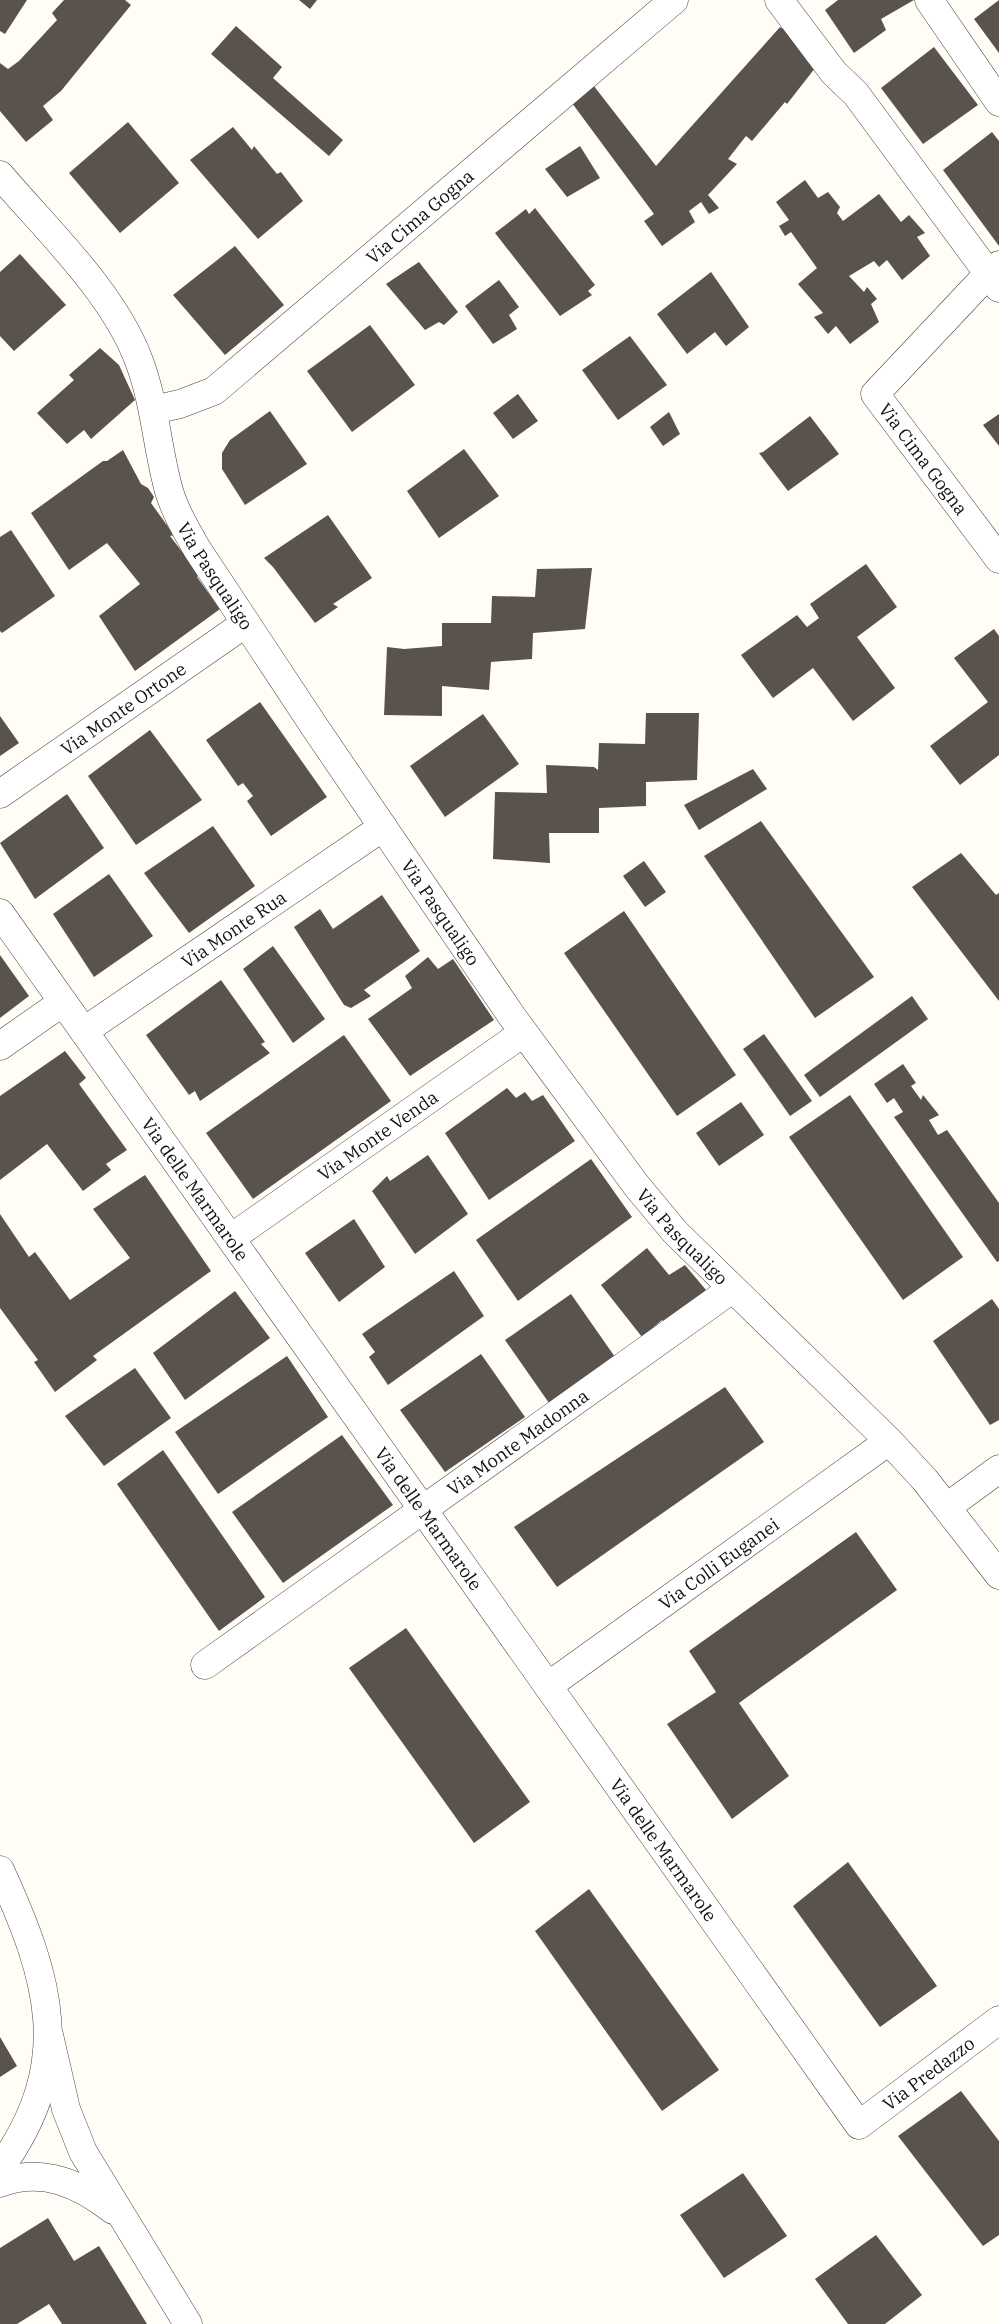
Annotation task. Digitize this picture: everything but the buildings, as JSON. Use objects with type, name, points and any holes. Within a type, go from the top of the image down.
[{"type":"street","name":"Via Cima Gogna","points":[[779,0],[834,73],[856,94],[995,276],[875,394],[999,560]]},
{"type":"street","points":[[928,0],[999,102]]},
{"type":"street","name":"Via Cima Gogna","points":[[154,410],[180,404],[214,390],[669,1]]},
{"type":"street","name":"Via Pasqualigo","points":[[0,176],[84,272],[107,302],[124,329],[138,358],[149,388],[169,492],[180,518],[197,549],[523,1033],[636,1186],[675,1232],[889,1441],[947,1507],[999,1575]]},
{"type":"street","name":"Via Monte Ortone","points":[[0,794],[246,623]]},
{"type":"street","name":"Via Monte Rua","points":[[84,1031],[383,827]]},
{"type":"street","name":"Via delle Marmarole","points":[[0,913],[859,2125]]},
{"type":"street","points":[[0,1046],[62,1002]]},
{"type":"street","name":"Via Monte Venda","points":[[231,1238],[523,1033]]},
{"type":"street","name":"Via Monte Madonna","points":[[205,1664],[732,1289]]},
{"type":"street","name":"Via Colli Euganei","points":[[548,1686],[889,1441]]},
{"type":"street","points":[[947,1507],[999,1469]]},
{"type":"street","points":[[0,1870],[27,1934],[43,1984],[49,2035],[66,2109],[80,2143],[122,2217],[188,2324]]},
{"type":"street","name":"Via Predazzo","points":[[859,2125],[999,2020]]},
{"type":"street","points":[[0,2168],[15,2147],[33,2113],[44,2076],[49,2035]]},
{"type":"street","points":[[0,2182],[24,2177],[67,2182],[94,2195],[122,2217]]}]
